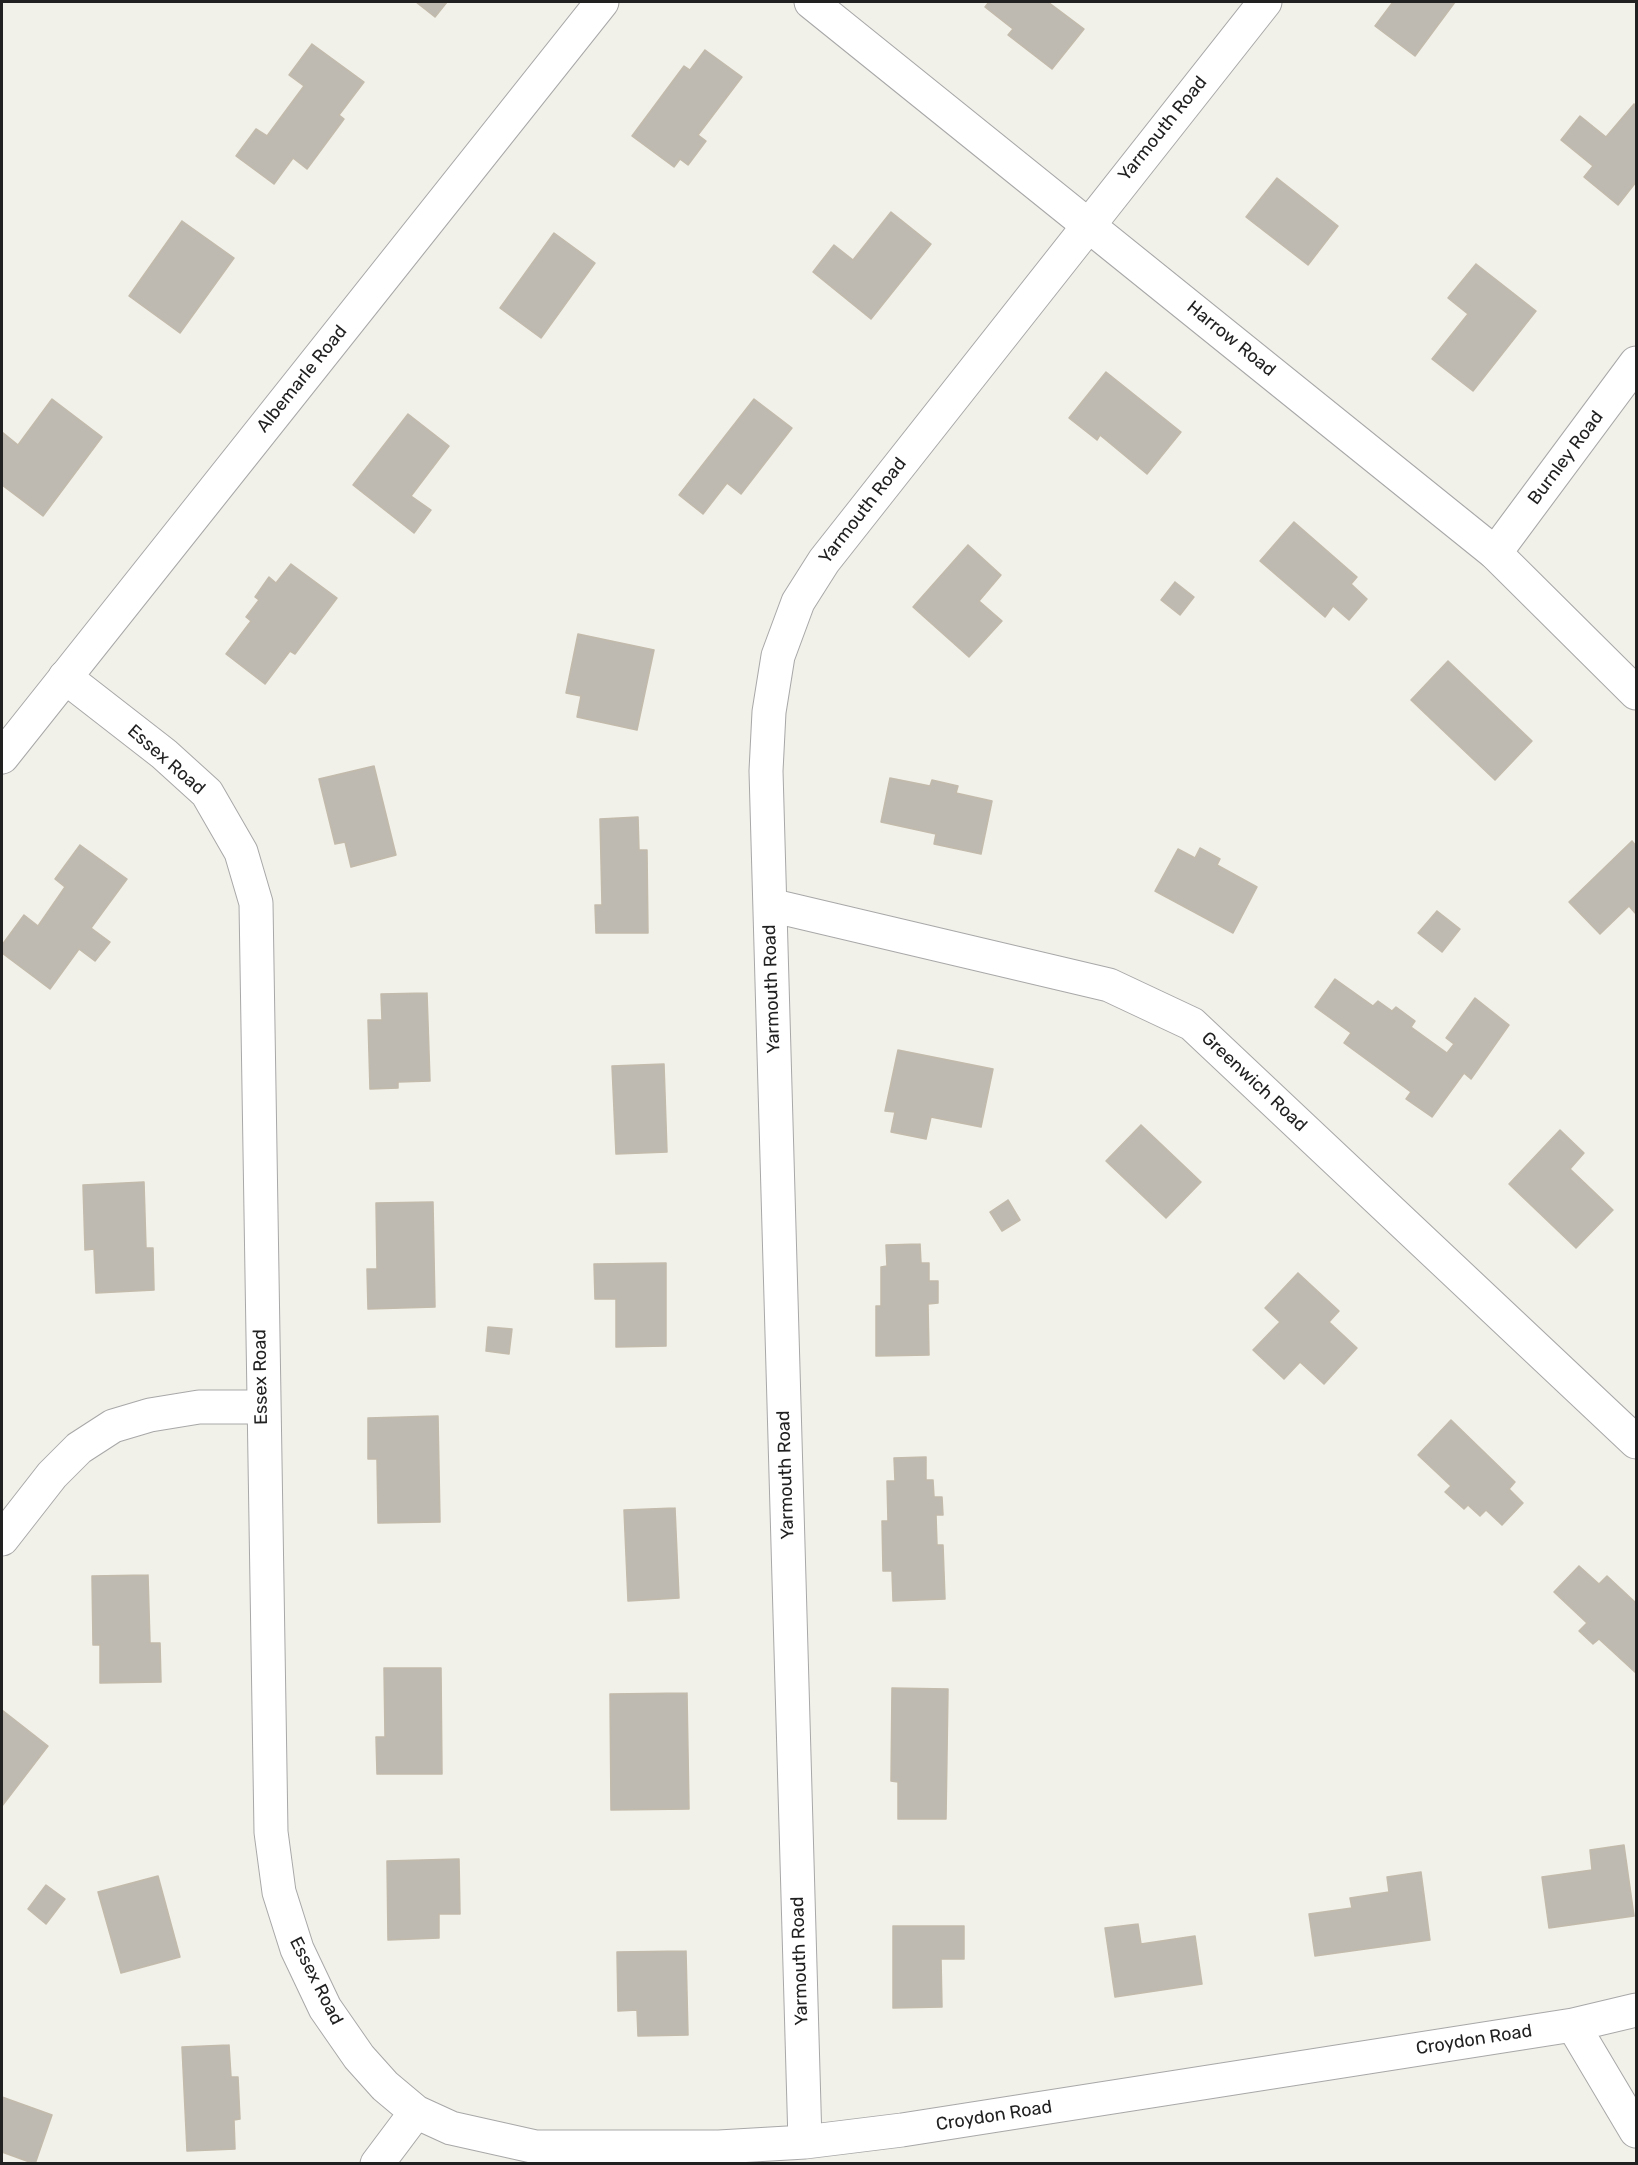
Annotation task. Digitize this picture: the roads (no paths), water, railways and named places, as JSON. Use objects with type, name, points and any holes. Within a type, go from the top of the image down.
[{"type":"street","name":"Albemarle Road","points":[[2,757],[602,2]]},
{"type":"street","name":"Harrow Road","points":[[811,2],[1495,553],[1636,693]]},
{"type":"street","name":"Yarmouth Road","points":[[805,2142],[766,771],[769,711],[778,656],[798,602],[824,561],[1088,223],[1265,2]]},
{"type":"street","name":"Burnley Road","points":[[1495,553],[1636,363]]},
{"type":"street","name":"Essex Road","points":[[64,677],[164,754],[207,793],[241,852],[255,903],[268,1770],[271,1832],[279,1892],[297,1950],[326,2008],[365,2064],[385,2086],[416,2112]]},
{"type":"street","name":"Greenwich Road","points":[[770,905],[1109,985],[1192,1024],[1636,1442]]},
{"type":"street","points":[[2,1539],[52,1475],[80,1448],[113,1426],[150,1415],[199,1407],[262,1407]]},
{"type":"street","name":"Croydon Road","points":[[416,2112],[451,2128],[536,2147],[718,2147],[805,2142],[902,2130],[1573,2025],[1636,2010]]},
{"type":"street","points":[[1573,2025],[1636,2131]]},
{"type":"street","points":[[377,2163],[416,2112]]}]
